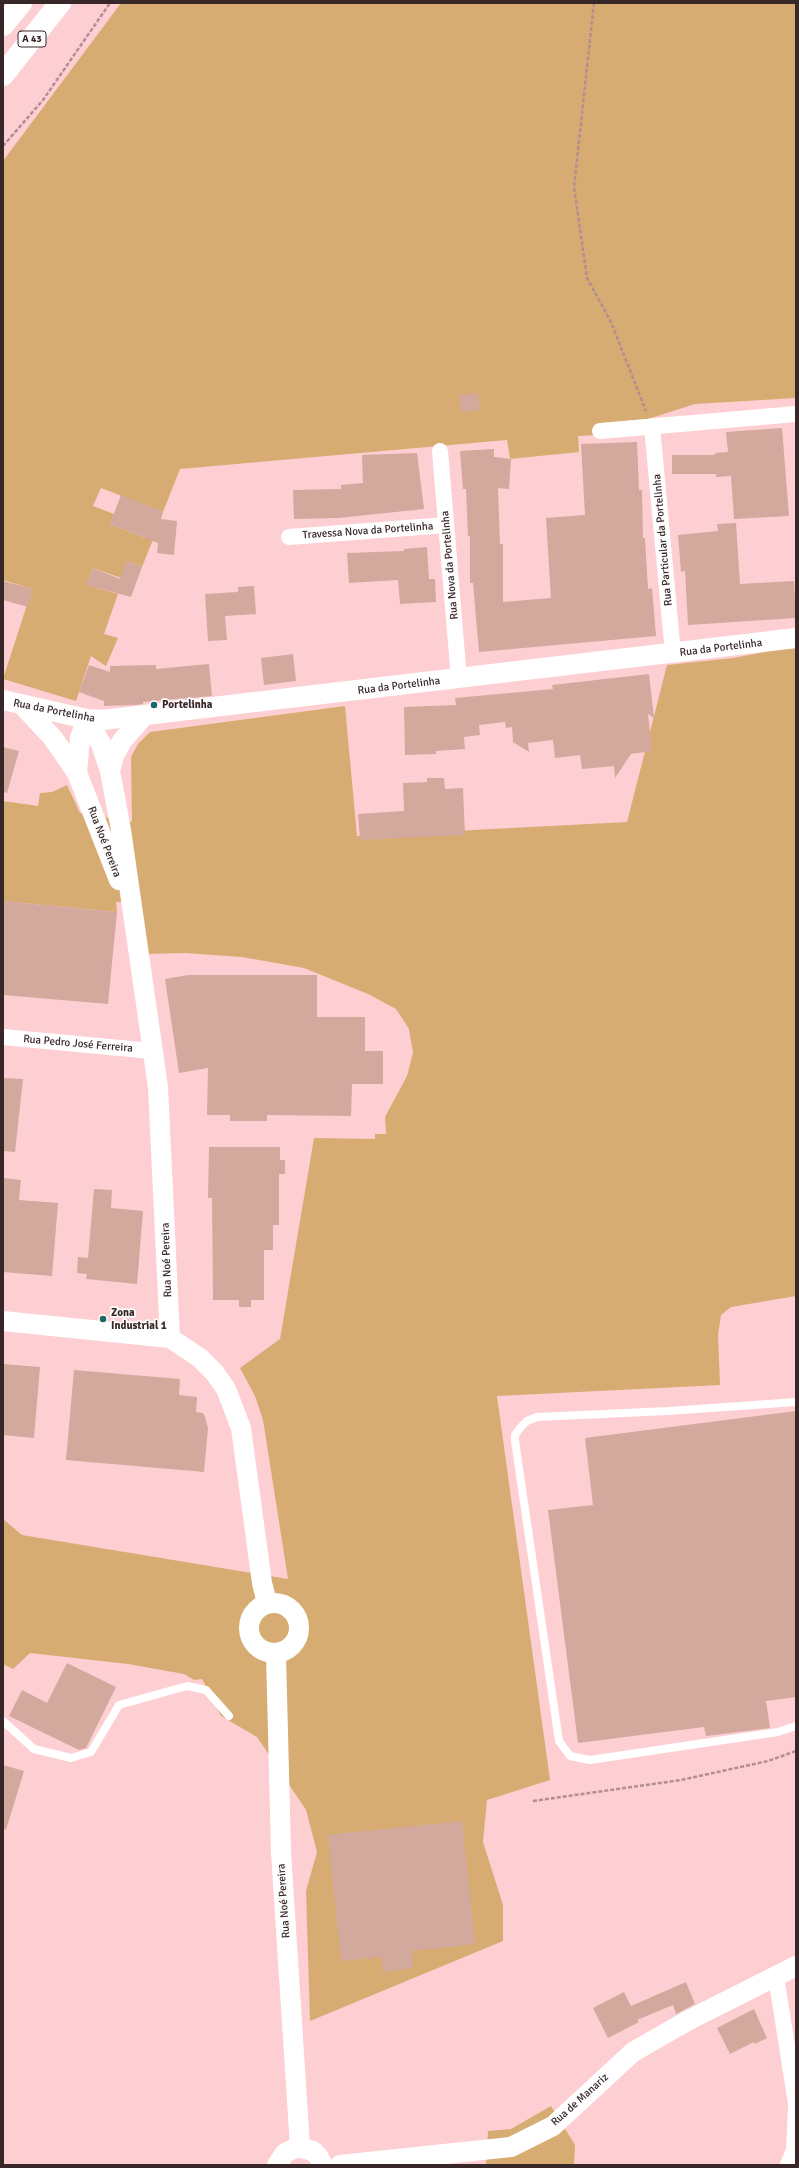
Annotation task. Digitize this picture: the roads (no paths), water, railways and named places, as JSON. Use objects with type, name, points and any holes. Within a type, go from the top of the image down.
[{"type":"highway","name":"A 43","points":[[3,25],[21,3]]},
{"type":"highway","name":"A 43","points":[[3,75],[60,3]]},
{"type":"street","points":[[600,431],[796,414]]},
{"type":"street","name":"Rua Particular da Portelinha","points":[[652,426],[673,654]]},
{"type":"street","name":"Rua Nova da Portelinha","points":[[440,451],[459,679]]},
{"type":"street","name":"Travessa Nova da Portelinha","points":[[290,537],[446,525]]},
{"type":"street","name":"Rua da Portelinha","points":[[3,700],[24,707],[87,719],[103,720],[673,654],[796,638]]},
{"type":"street","name":"Rua Noé Pereira","points":[[24,707],[53,738],[77,773],[131,912]]},
{"type":"street","name":"Rua Noé Pereira","points":[[110,771],[114,756],[122,741],[144,716]]},
{"type":"street","name":"Rua Noé Pereira","points":[[77,773],[80,738],[87,719]]},
{"type":"street","name":"Rua Noé Pereira","points":[[87,719],[101,744],[110,771],[121,830],[131,912],[158,1086],[170,1338]]},
{"type":"street","name":"Rua Pedro José Ferreira","points":[[3,1037],[152,1051]]},
{"type":"street","points":[[3,1321],[170,1338],[200,1358],[214,1372],[226,1389],[241,1428],[262,1583],[267,1603]]},
{"type":"street","points":[[267,1603],[280,1603],[291,1609],[299,1624],[299,1632],[294,1644],[284,1652],[276,1654],[260,1650],[254,1644],[248,1629],[253,1613],[267,1603]]},
{"type":"street","name":"Rua Noé Pereira","points":[[276,1654],[281,1852],[300,2147]]},
{"type":"street","name":"Rua de Manariz","points":[[340,2165],[511,2147],[553,2126],[633,2052],[686,2022],[796,1966]]},
{"type":"street","points":[[776,1976],[796,2104]]},
{"type":"street","points":[[788,2165],[794,2150],[796,2108]]},
{"type":"street","points":[[277,2165],[284,2153],[300,2147],[312,2151],[318,2156],[323,2165]]},
{"type":"lane","points":[[796,1402],[668,1411],[537,1417],[527,1421],[520,1428],[515,1435],[515,1441],[559,1741],[570,1756],[590,1760],[778,1732],[796,1726]]},
{"type":"lane","points":[[3,1721],[34,1749],[71,1758],[91,1752],[119,1704],[187,1686],[206,1690],[229,1716]]},
{"type":"place","name":"Portelinha","points":[[154,705]]},
{"type":"place","name":"Zona Industrial 1","points":[[103,1319]]}]
